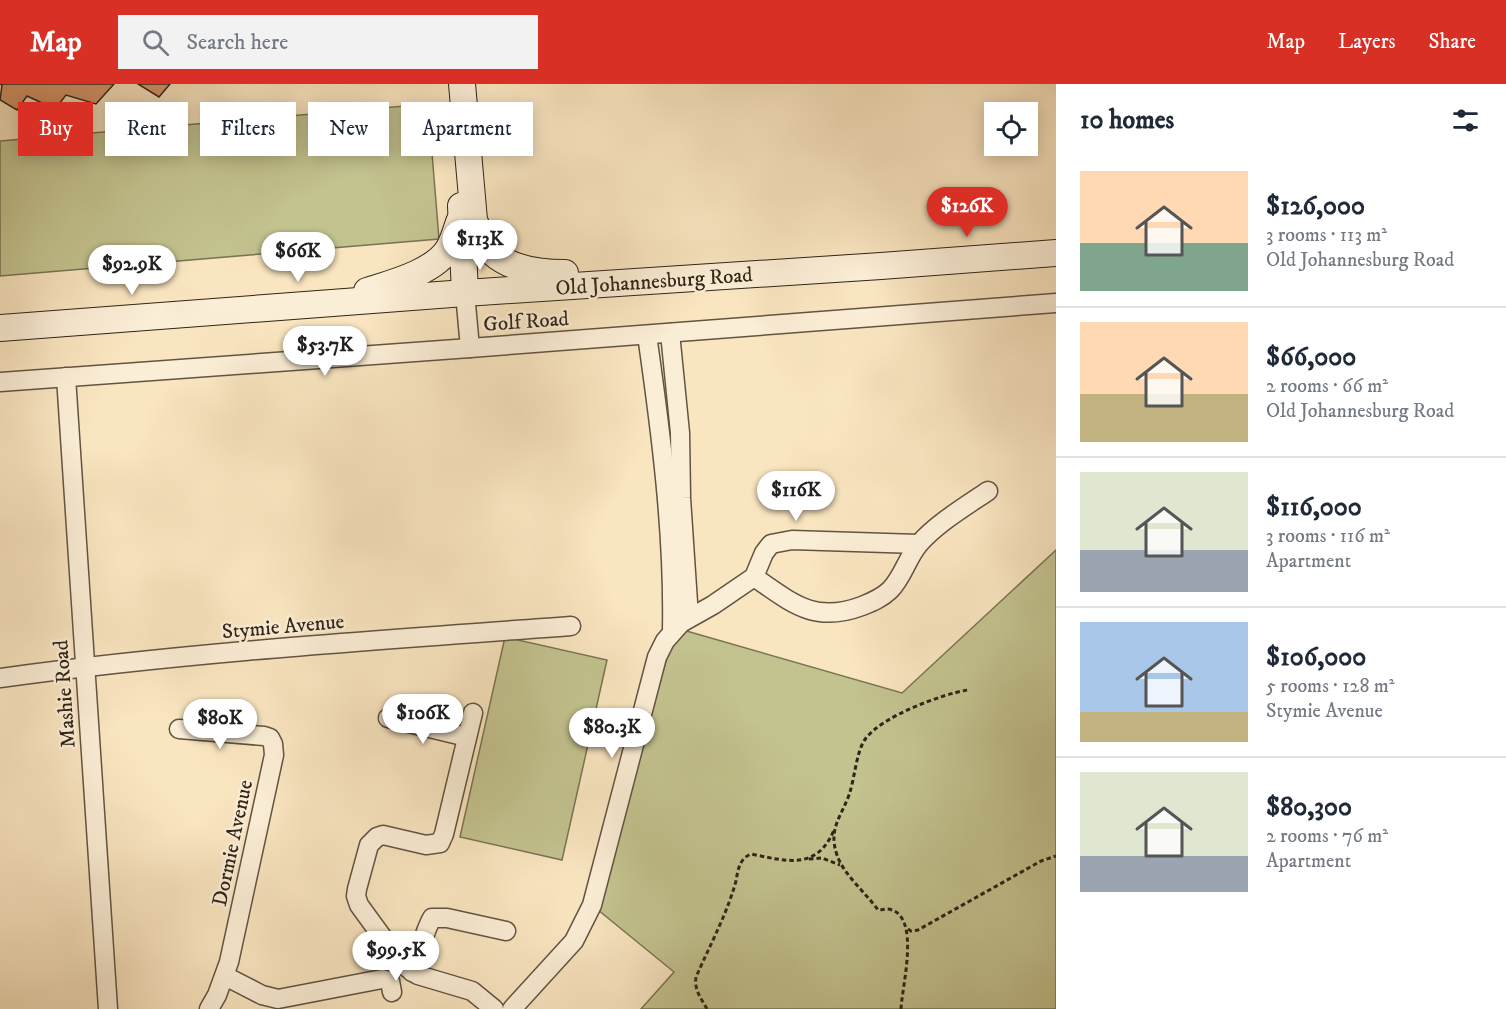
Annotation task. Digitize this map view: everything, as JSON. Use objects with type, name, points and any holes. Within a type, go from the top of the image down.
[{"type":"main road","points":[[455,84],[465,293]]},
{"type":"main road","points":[[462,84],[474,220],[482,239],[493,253],[511,265],[533,271],[620,272],[671,279]]},
{"type":"main road","points":[[332,303],[395,281],[437,262],[448,249],[461,216]]},
{"type":"main road","name":"Old Johannesburg Road","points":[[0,328],[465,293],[1056,253]]},
{"type":"street","points":[[465,293],[470,348]]},
{"type":"street","name":"Golf Road","points":[[0,382],[1056,303]]},
{"type":"street","points":[[670,333],[680,433],[681,498],[689,617]]},
{"type":"street","points":[[647,335],[666,501],[673,588],[672,632]]},
{"type":"street","name":"Mashie Road","points":[[66,377],[108,1009]]},
{"type":"street","points":[[754,577],[797,606],[817,612],[847,611],[874,601],[889,592],[899,580],[918,544],[988,491]]},
{"type":"street","points":[[512,1009],[574,940],[592,904],[657,657],[672,632],[689,617],[713,606],[754,577],[768,547],[778,541],[918,544]]},
{"type":"street","name":"Stymie Avenue","points":[[0,678],[85,666],[571,626]]},
{"type":"street","points":[[473,713],[440,843],[426,845],[383,835],[377,837],[369,845],[356,896],[402,964],[412,972],[472,991],[495,1009]]},
{"type":"street","points":[[388,718],[467,737]]},
{"type":"street","name":"Dormie Avenue","points":[[178,729],[264,736],[270,738],[273,744],[274,755],[268,786],[225,976],[209,1009]]},
{"type":"street","points":[[412,972],[419,960],[432,918],[447,918],[506,931]]},
{"type":"street","points":[[225,976],[262,995],[278,999],[382,979],[390,981],[392,992]]},
{"type":"path","points":[[807,860],[824,847],[835,828],[849,795],[861,747],[867,737],[913,707],[952,693],[968,690]]},
{"type":"path","points":[[835,828],[835,849],[841,865],[878,910],[892,909],[911,931],[918,930],[1041,861],[1056,856]]},
{"type":"path","points":[[707,1009],[697,992],[696,976],[727,909],[739,864],[745,856],[750,854],[790,860],[822,858],[841,865]]},
{"type":"path","points":[[901,1009],[908,929]]},
{"type":"green space","points":[[401,106],[401,156],[432,156],[439,239],[0,276],[0,141],[18,139],[18,156],[93,156],[93,133],[105,132],[105,156],[188,156],[188,125],[200,124],[200,156],[296,156],[296,115],[308,114],[308,156],[389,156],[389,107]]},
{"type":"green space","points":[[1056,550],[1056,1009],[641,1009],[674,972],[592,905],[676,628],[902,693]]},
{"type":"green space","points":[[505,637],[607,660],[562,860],[460,837]]},
{"type":"building","points":[[0,84],[114,84],[96,104],[66,95],[60,102],[40,102],[27,96],[23,102],[18,102],[17,110],[0,100],[2,85]]},
{"type":"building","points":[[138,84],[170,84],[159,97]]}]
